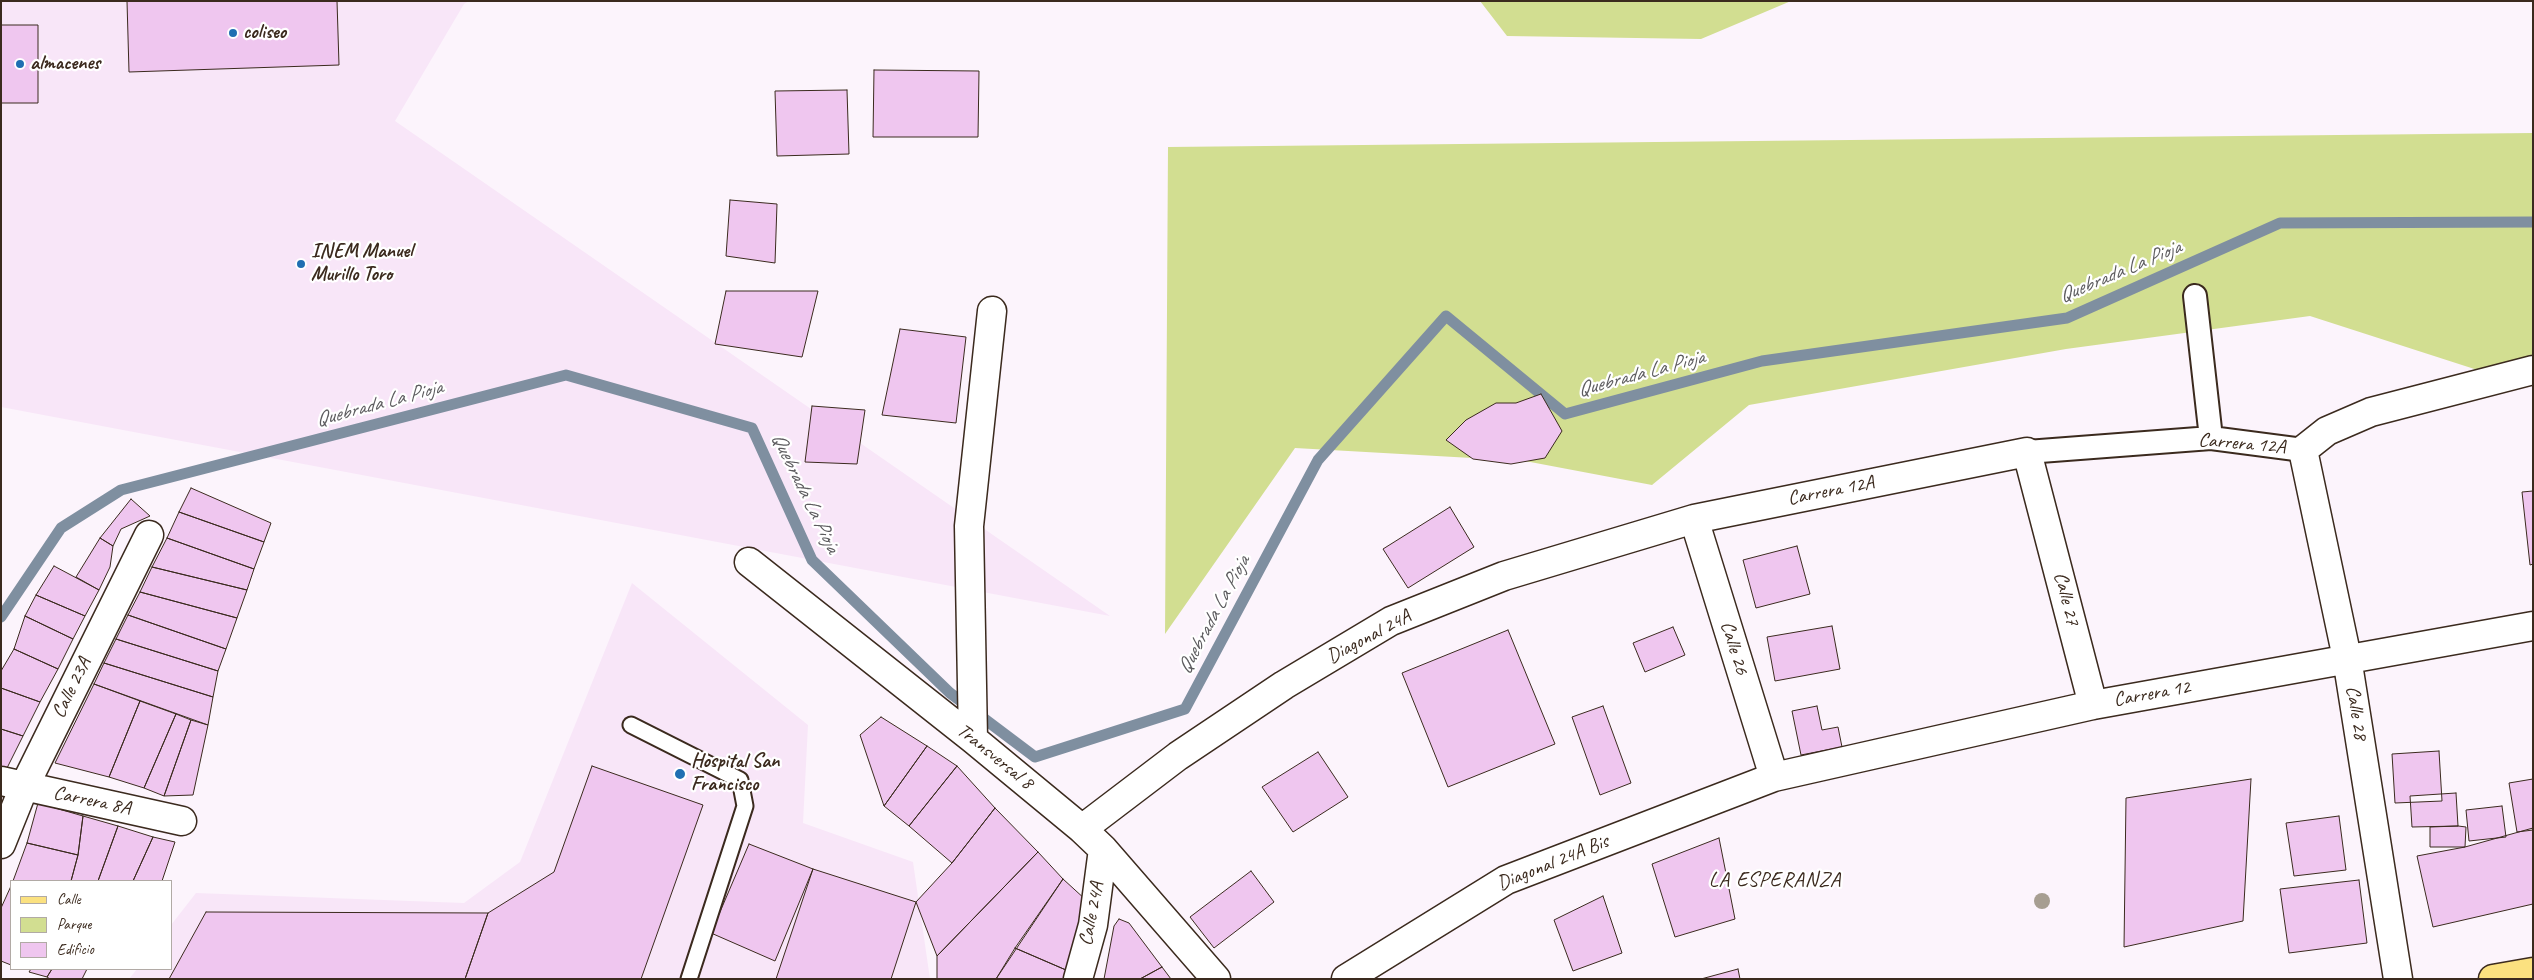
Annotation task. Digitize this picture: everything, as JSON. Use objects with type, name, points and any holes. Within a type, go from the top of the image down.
[{"type":"main road","points":[[2493,979],[2533,972]]},
{"type":"street","points":[[2195,296],[2211,438]]},
{"type":"street","points":[[973,737],[970,526],[992,311]]},
{"type":"street","name":"Carrera 12A","points":[[1694,519],[2027,452],[2211,438],[2303,450],[2327,431],[2371,412],[2533,370]]},
{"type":"street","name":"Calle 28","points":[[2303,450],[2347,658],[2398,979]]},
{"type":"street","name":"Calle 27","points":[[2027,452],[2093,705]]},
{"type":"street","name":"Calle 26","points":[[1694,519],[1774,777]]},
{"type":"street","name":"Diagonal 24A","points":[[1082,829],[1178,756],[1284,685],[1391,621],[1504,576],[1694,519]]},
{"type":"street","name":"Calle 23A","points":[[1,844],[12,784],[148,535]]},
{"type":"street","name":"Transversal 8","points":[[749,562],[973,737],[1082,829],[1103,849],[1216,979]]},
{"type":"street","name":"Carrera 12","points":[[1774,777],[2093,705],[2533,626]]},
{"type":"street","name":"Diagonal 24A Bis","points":[[1346,979],[1506,880],[1774,777]]},
{"type":"street","name":"Carrera 8A","points":[[12,784],[182,821]]},
{"type":"street","name":"Calle 24A","points":[[1078,979],[1093,925],[1103,849]]},
{"type":"lane","points":[[630,725],[740,780],[745,806],[689,979]]},
{"type":"shaded area","name":"INEM Manuel Murillo Toro","points":[[1,1],[469,1],[464,4],[395,121],[1110,616],[1,407]]},
{"type":"shaded area","name":"Hospital San Francisco","points":[[632,583],[808,725],[803,823],[913,862],[930,979],[129,979],[136,970],[172,970],[172,924],[196,893],[464,903],[520,862]]},
{"type":"green space","points":[[1480,1],[1791,1],[1701,39],[1507,36]]},
{"type":"green space","points":[[2533,133],[2533,364],[2493,375],[2310,316],[2066,349],[1749,405],[1652,485],[1525,461],[1295,448],[1165,634],[1168,147]]},
{"type":"building","name":"coliseo","points":[[127,1],[337,1],[339,65],[129,72]]},
{"type":"building","name":"almacenes","points":[[1,25],[38,25],[38,103],[1,103]]},
{"type":"building","points":[[874,70],[979,71],[978,137],[873,137]]},
{"type":"building","points":[[847,90],[849,154],[777,156],[775,91]]},
{"type":"building","points":[[730,200],[777,204],[775,263],[726,256]]},
{"type":"building","points":[[726,291],[818,291],[802,357],[715,344]]},
{"type":"building","points":[[900,329],[966,337],[956,423],[882,415]]},
{"type":"building","points":[[1541,394],[1562,431],[1545,458],[1511,464],[1473,459],[1446,440],[1466,420],[1496,403],[1516,403]]},
{"type":"building","points":[[812,406],[865,410],[857,464],[805,462]]},
{"type":"building","points":[[191,488],[271,523],[264,542],[179,512]]},
{"type":"building","points":[[2533,491],[2533,564],[2530,565],[2522,492]]},
{"type":"building","points":[[131,499],[150,516],[121,529],[113,546],[100,538]]},
{"type":"building","points":[[1450,507],[1474,547],[1408,588],[1383,549]]},
{"type":"building","points":[[179,512],[264,542],[254,569],[167,538]]},
{"type":"building","points":[[100,538],[113,546],[110,567],[99,590],[76,577]]},
{"type":"building","points":[[167,538],[254,569],[247,590],[152,567]]},
{"type":"building","points":[[1797,546],[1810,594],[1756,608],[1743,560]]},
{"type":"building","points":[[54,566],[99,590],[85,616],[36,595]]},
{"type":"building","points":[[152,567],[247,590],[237,618],[140,592]]},
{"type":"building","points":[[140,592],[237,618],[226,649],[128,615]]},
{"type":"building","points":[[36,595],[85,616],[73,639],[25,616]]},
{"type":"building","points":[[128,615],[226,649],[218,671],[116,639]]},
{"type":"building","points":[[25,616],[73,639],[58,669],[14,649]]},
{"type":"building","points":[[1832,626],[1840,669],[1775,681],[1767,637]]},
{"type":"building","points":[[1673,627],[1685,655],[1645,672],[1633,643]]},
{"type":"building","points":[[1508,630],[1555,744],[1448,787],[1402,673]]},
{"type":"building","points":[[116,639],[218,671],[213,697],[104,663]]},
{"type":"building","points":[[14,649],[58,669],[40,702],[1,688],[1,671]]},
{"type":"building","points":[[104,663],[213,697],[208,725],[94,684]]},
{"type":"building","points":[[94,684],[140,701],[109,777],[55,763]]},
{"type":"building","points":[[1,688],[40,702],[23,736],[1,729]]},
{"type":"building","points":[[140,701],[176,714],[144,788],[109,777]]},
{"type":"building","points":[[1603,706],[1631,783],[1600,795],[1572,717]]},
{"type":"building","points":[[1817,706],[1822,730],[1838,727],[1842,747],[1801,755],[1792,711]]},
{"type":"building","points":[[176,714],[191,720],[164,796],[144,788]]},
{"type":"building","points":[[881,717],[927,746],[884,806],[860,735]]},
{"type":"building","points":[[191,720],[208,725],[193,795],[164,796]]},
{"type":"building","points":[[1,729],[23,736],[6,770],[1,770]]},
{"type":"building","points":[[927,746],[957,766],[909,826],[884,806]]},
{"type":"building","points":[[2439,751],[2442,801],[2395,803],[2392,754]]},
{"type":"building","points":[[1318,752],[1348,797],[1293,832],[1262,787]]},
{"type":"building","points":[[592,766],[703,805],[641,979],[465,979],[488,913],[554,872]]},
{"type":"building","points":[[957,766],[995,808],[952,863],[909,826]]},
{"type":"building","points":[[2251,779],[2243,921],[2124,947],[2126,798]]},
{"type":"building","points":[[2533,779],[2533,830],[2517,832],[2509,783]]},
{"type":"building","points":[[2456,793],[2458,826],[2412,827],[2410,796]]},
{"type":"building","points":[[38,803],[83,816],[78,855],[27,843]]},
{"type":"building","points":[[2502,806],[2506,837],[2469,841],[2466,810]]},
{"type":"building","points":[[995,808],[1038,852],[937,956],[916,902],[952,863]]},
{"type":"building","points":[[83,816],[118,826],[98,880],[71,880],[78,855]]},
{"type":"building","points":[[2339,816],[2346,870],[2294,876],[2286,823]]},
{"type":"building","points":[[118,826],[153,837],[133,880],[98,880]]},
{"type":"building","points":[[2430,827],[2466,827],[2465,847],[2430,847]]},
{"type":"building","points":[[2533,828],[2533,904],[2433,927],[2417,856],[2465,847]]},
{"type":"building","points":[[153,837],[175,842],[162,880],[133,880]]},
{"type":"building","points":[[1719,838],[1735,919],[1675,937],[1652,864]]},
{"type":"building","points":[[27,843],[78,855],[71,880],[13,880]]},
{"type":"building","points":[[749,844],[813,869],[775,961],[711,933]]},
{"type":"building","points":[[1038,852],[1063,879],[996,979],[937,979],[937,956]]},
{"type":"building","points":[[813,869],[916,902],[891,979],[776,979]]},
{"type":"building","points":[[1251,871],[1274,902],[1214,948],[1190,917]]},
{"type":"building","points":[[1063,879],[1086,900],[1066,970],[1015,948]]},
{"type":"building","points":[[2359,880],[2367,943],[2289,953],[2280,889]]},
{"type":"building","points":[[10,888],[10,965],[1,961],[1,908]]},
{"type":"building","points":[[1603,896],[1622,953],[1573,971],[1554,920]]},
{"type":"building","points":[[206,912],[488,913],[465,979],[169,979]]},
{"type":"building","points":[[1119,919],[1129,923],[1162,967],[1140,979],[1104,979],[1114,926]]},
{"type":"building","points":[[1015,948],[1066,970],[1064,979],[996,979]]},
{"type":"building","points":[[1162,967],[1171,979],[1140,979]]},
{"type":"building","points":[[1738,969],[1740,979],[1701,979]]},
{"type":"building","points":[[30,970],[51,970],[47,977],[29,972]]},
{"type":"building","points":[[51,970],[86,970],[82,979],[50,979],[47,977]]},
{"type":"waterway","name":"Quebrada La Pioja","points":[[1,617],[61,528],[121,490],[566,375],[752,428],[812,560],[950,693],[1035,757],[1185,709],[1318,460],[1446,316],[1565,414],[1762,361],[2067,318],[2280,223],[2533,222]]},
{"type":"place","name":"coliseo","points":[[233,33]]},
{"type":"place","name":"almacenes","points":[[20,64]]},
{"type":"place","name":"INEM Manuel Murillo Toro","points":[[301,264]]},
{"type":"place","name":"Hospital San Francisco","points":[[680,774]]},
{"type":"district","name":"LA ESPERANZA","points":[[1775,880]]}]
